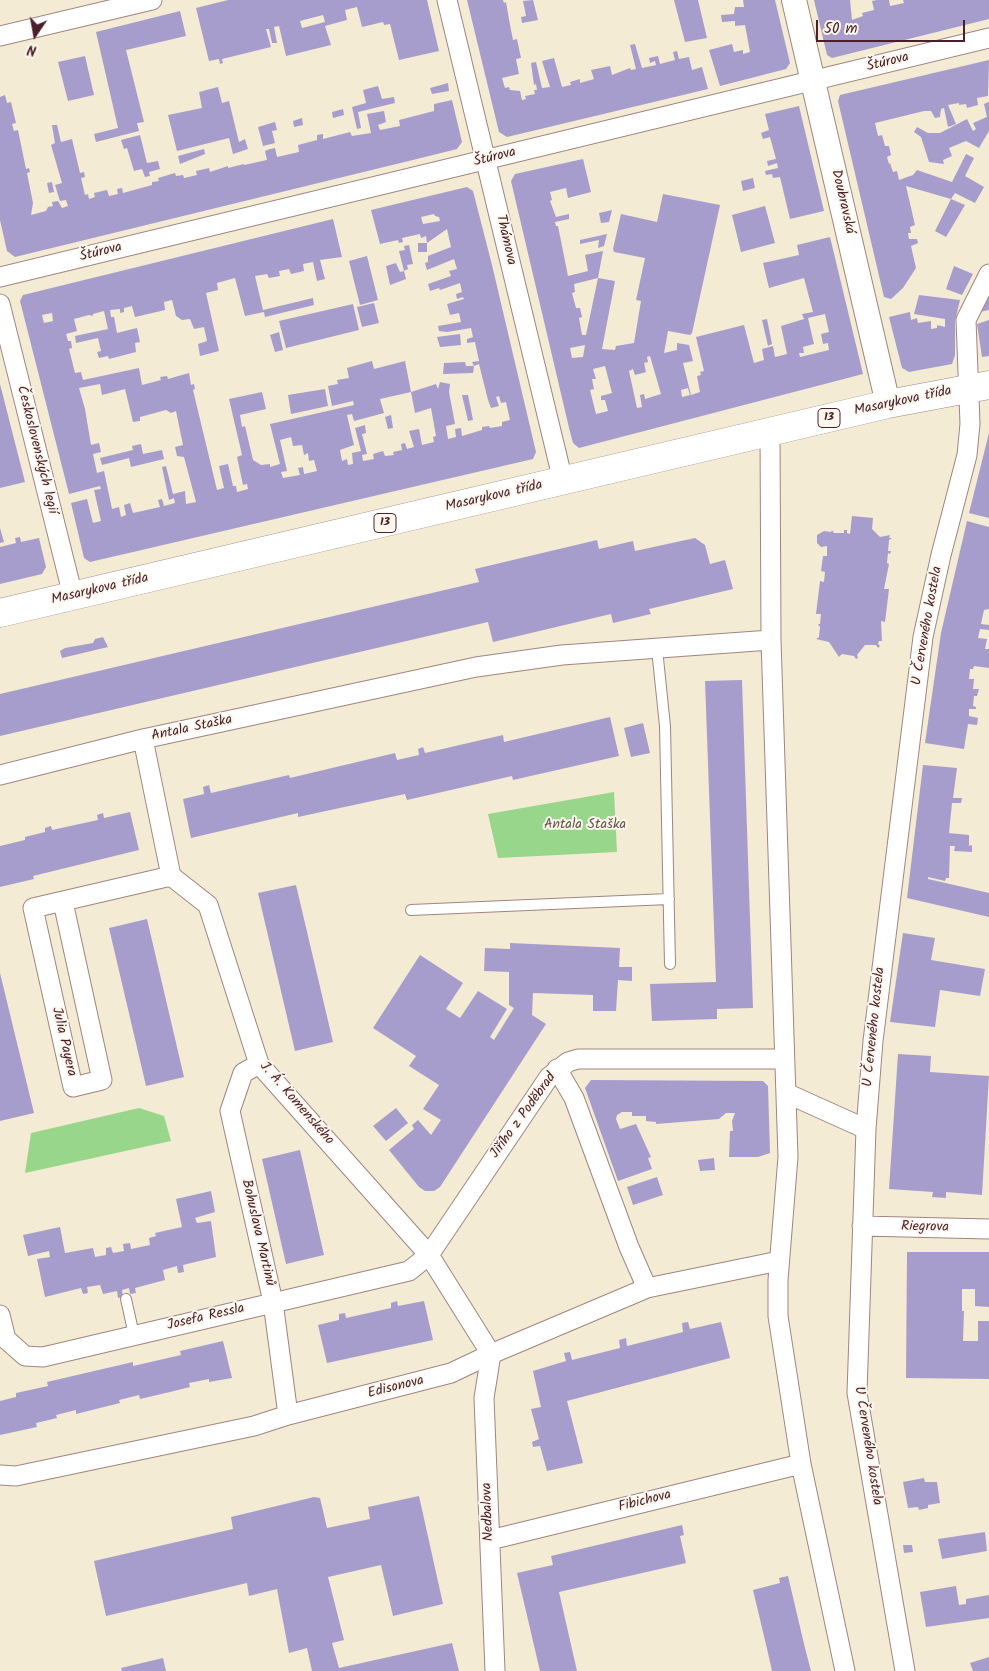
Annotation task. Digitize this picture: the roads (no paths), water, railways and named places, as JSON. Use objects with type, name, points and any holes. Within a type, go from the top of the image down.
[{"type":"main road","name":"Masarykova třída","points":[[0,613],[888,404],[979,386]]},
{"type":"street","points":[[0,36],[152,0]]},
{"type":"street","name":"Thámova","points":[[447,0],[563,481]]},
{"type":"street","name":"Doubravská","points":[[794,0],[888,404]]},
{"type":"street","name":"Štúrova","points":[[0,277],[989,38]]},
{"type":"street","name":"U Červeného kostela","points":[[905,1671],[857,1394],[866,1129],[872,1041],[922,646],[941,555],[967,454],[970,424],[979,386],[966,320],[989,274]]},
{"type":"street","name":"Československých legií","points":[[0,304],[73,596]]},
{"type":"street","points":[[770,433],[771,640],[788,1180],[779,1262],[778,1316],[801,1464],[846,1671]]},
{"type":"street","name":"Antala Staška","points":[[0,775],[143,739],[476,667],[562,655],[771,640]]},
{"type":"street","points":[[143,739],[171,876]]},
{"type":"street","name":"Julia Payera","points":[[64,902],[102,1080],[73,1087],[33,908],[171,876]]},
{"type":"street","name":"J. Á. Komenského","points":[[171,876],[208,905],[259,1064],[429,1254],[490,1354]]},
{"type":"street","name":"Jiřího z Poděbrad","points":[[429,1254],[536,1095],[557,1069],[568,1062],[578,1059],[784,1059]]},
{"type":"street","name":"Bohuslava Martinů","points":[[259,1064],[243,1073],[230,1112],[273,1302],[288,1415]]},
{"type":"street","points":[[557,1069],[574,1098],[629,1247],[647,1288]]},
{"type":"street","points":[[786,1093],[866,1129]]},
{"type":"street","name":"Riegrova","points":[[862,1226],[989,1229]]},
{"type":"street","name":"Josefa Ressla","points":[[0,1316],[6,1339],[25,1356],[43,1357],[409,1271],[429,1254]]},
{"type":"street","name":"Edisonova","points":[[0,1475],[16,1476],[254,1426],[288,1415],[452,1374],[490,1354],[647,1288],[779,1262]]},
{"type":"street","name":"Nedbalova","points":[[490,1354],[484,1398],[494,1671]]},
{"type":"street","name":"Fibichova","points":[[490,1540],[801,1464]]},
{"type":"lane","points":[[657,649],[665,726],[670,964]]},
{"type":"lane","points":[[411,910],[669,899]]},
{"type":"lane","points":[[126,1299],[134,1335]]}]
